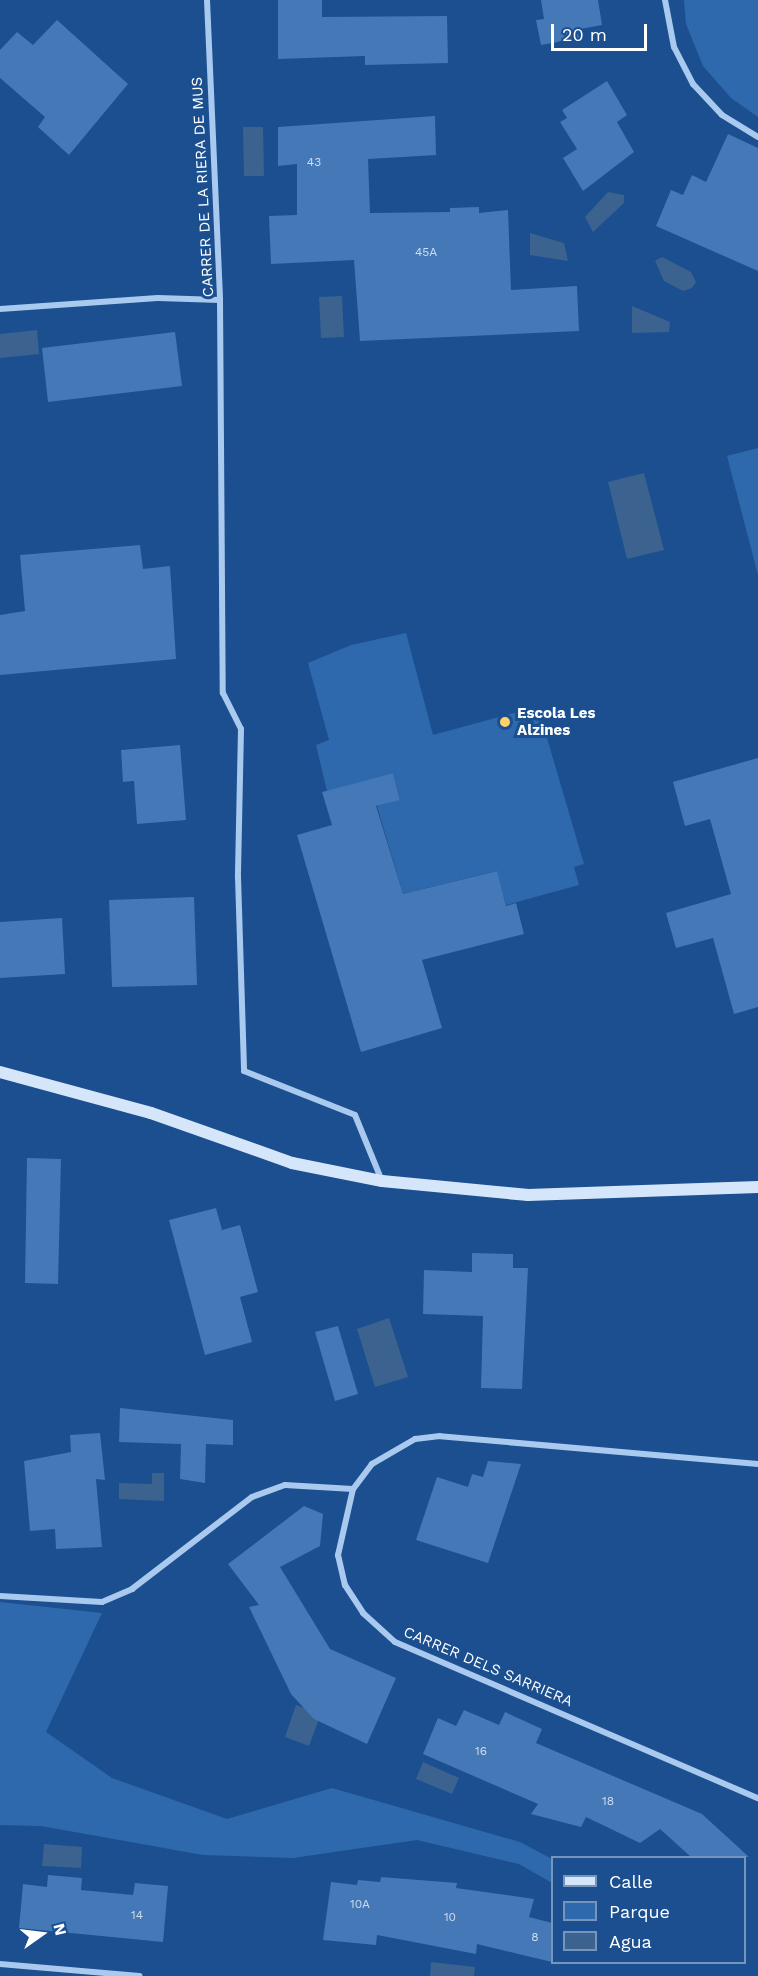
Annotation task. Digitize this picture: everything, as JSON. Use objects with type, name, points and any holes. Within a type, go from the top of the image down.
[{"type":"street","name":"CARRER DE LA RIERA DE MUS","points":[[207,0],[220,300],[223,693],[241,729],[238,877],[244,1071],[355,1115],[382,1181]]},
{"type":"street","points":[[665,0],[674,47],[693,84],[722,115],[758,137]]},
{"type":"street","points":[[0,309],[158,298],[220,300]]},
{"type":"street","points":[[0,1072],[151,1113],[292,1163],[382,1181],[528,1195],[758,1187]]},
{"type":"street","name":"CARRER DELS SARRIERA","points":[[758,1464],[440,1436],[415,1439],[393,1449],[372,1464],[353,1489],[338,1555],[345,1585],[363,1613],[395,1642],[758,1798]]},
{"type":"street","points":[[0,1596],[102,1602],[132,1589],[252,1497],[285,1485],[353,1489]]},
{"type":"street","points":[[0,1964],[140,1976]]},
{"type":"green space","points":[[684,0],[758,0],[758,117],[731,98],[703,66],[686,24]]},
{"type":"green space","points":[[758,448],[758,575],[727,456]]},
{"type":"green space","points":[[406,633],[433,735],[525,710],[542,721],[584,864],[574,867],[579,885],[506,905],[496,871],[403,894],[377,806],[400,799],[393,773],[327,791],[316,745],[329,740],[308,663],[351,645]]},
{"type":"green space","points":[[0,1602],[102,1613],[46,1732],[112,1778],[227,1819],[332,1788],[520,1842],[551,1858],[551,1882],[519,1864],[417,1840],[293,1858],[203,1855],[41,1826],[0,1825]]},
{"type":"water","points":[[243,127],[263,127],[264,176],[244,176]]},
{"type":"water","points":[[608,192],[624,195],[624,203],[593,232],[585,217]]},
{"type":"water","points":[[530,233],[564,243],[568,261],[530,255]]},
{"type":"water","points":[[662,257],[691,272],[696,282],[692,288],[683,291],[664,281],[655,261]]},
{"type":"water","points":[[342,296],[344,337],[321,338],[319,297]]},
{"type":"water","points":[[632,306],[670,322],[669,332],[632,333]]},
{"type":"water","points":[[37,330],[39,354],[0,358],[0,334]]},
{"type":"water","points":[[644,473],[664,550],[627,559],[608,482]]},
{"type":"water","points":[[389,1318],[408,1377],[375,1387],[357,1329]]},
{"type":"water","points":[[152,1473],[164,1473],[164,1501],[119,1499],[119,1483],[152,1484]]},
{"type":"water","points":[[296,1705],[321,1714],[309,1746],[285,1737]]},
{"type":"water","points":[[423,1762],[459,1778],[452,1794],[416,1779]]},
{"type":"water","points":[[44,1844],[82,1847],[81,1868],[42,1866]]},
{"type":"water","points":[[431,1962],[475,1967],[474,1976],[430,1976]]},
{"type":"building","points":[[278,0],[322,0],[322,17],[447,16],[448,63],[365,65],[365,56],[278,59]]},
{"type":"building","points":[[541,0],[598,0],[602,25],[575,30],[580,38],[541,45],[536,20],[544,19]]},
{"type":"building","points":[[57,20],[128,84],[69,155],[38,127],[45,117],[0,78],[0,50],[17,32],[33,45]]},
{"type":"building","points":[[607,81],[627,115],[617,122],[634,152],[583,191],[563,158],[577,149],[560,122],[567,118],[562,110]]},
{"type":"building","points":[[435,116],[436,155],[368,159],[370,213],[450,212],[450,208],[479,207],[479,213],[508,210],[511,290],[577,286],[579,331],[360,341],[354,260],[271,264],[269,216],[297,215],[297,164],[278,166],[278,127]]},
{"type":"building","points":[[728,134],[758,148],[758,271],[656,226],[671,190],[683,195],[692,175],[706,182]]},
{"type":"building","points":[[175,332],[182,386],[48,402],[42,348]]},
{"type":"building","points":[[140,545],[143,569],[170,566],[176,659],[0,675],[0,615],[25,611],[20,555]]},
{"type":"building","points":[[180,745],[186,820],[137,824],[134,781],[123,782],[121,750]]},
{"type":"building","points":[[758,758],[758,1007],[734,1014],[713,938],[676,948],[666,913],[731,894],[710,819],[685,826],[673,782]]},
{"type":"building","points":[[393,773],[400,800],[376,806],[403,894],[497,871],[506,906],[516,903],[524,934],[422,960],[442,1028],[361,1052],[297,835],[332,825],[322,792]]},
{"type":"building","points":[[194,897],[197,985],[112,987],[109,900]]},
{"type":"building","points":[[62,918],[65,974],[0,978],[0,922]]},
{"type":"building","points":[[27,1158],[61,1159],[58,1284],[25,1283]]},
{"type":"building","points":[[216,1208],[222,1230],[240,1225],[258,1292],[240,1297],[252,1342],[205,1355],[169,1220]]},
{"type":"building","points":[[472,1253],[513,1254],[513,1268],[528,1268],[522,1389],[481,1388],[483,1316],[423,1314],[424,1270],[472,1272]]},
{"type":"building","points":[[338,1326],[358,1394],[335,1401],[315,1332]]},
{"type":"building","points":[[120,1408],[233,1420],[233,1445],[206,1444],[205,1483],[180,1479],[181,1444],[119,1442]]},
{"type":"building","points":[[100,1433],[105,1480],[96,1479],[102,1547],[56,1549],[55,1529],[30,1531],[24,1461],[71,1452],[70,1435]]},
{"type":"building","points":[[488,1461],[521,1464],[488,1563],[416,1540],[437,1477],[468,1487],[472,1474],[483,1477]]},
{"type":"building","points":[[304,1506],[323,1514],[320,1546],[280,1567],[330,1649],[396,1678],[367,1744],[314,1719],[291,1694],[249,1607],[259,1605],[228,1564]]},
{"type":"building","points":[[464,1710],[499,1725],[505,1712],[542,1729],[536,1743],[702,1814],[749,1857],[690,1856],[660,1829],[640,1843],[586,1817],[581,1827],[531,1814],[538,1804],[423,1754],[438,1718],[456,1726]]},
{"type":"building","points":[[48,1875],[82,1878],[81,1890],[133,1895],[135,1883],[168,1886],[163,1942],[19,1928],[23,1884],[47,1887]]},
{"type":"building","points":[[381,1877],[457,1883],[456,1888],[534,1899],[529,1917],[551,1923],[551,1962],[477,1944],[476,1954],[377,1935],[376,1945],[323,1940],[331,1882],[357,1885],[358,1880],[380,1882]]},
{"type":"place","name":"Escola Les Alzines","points":[[505,722]]}]
